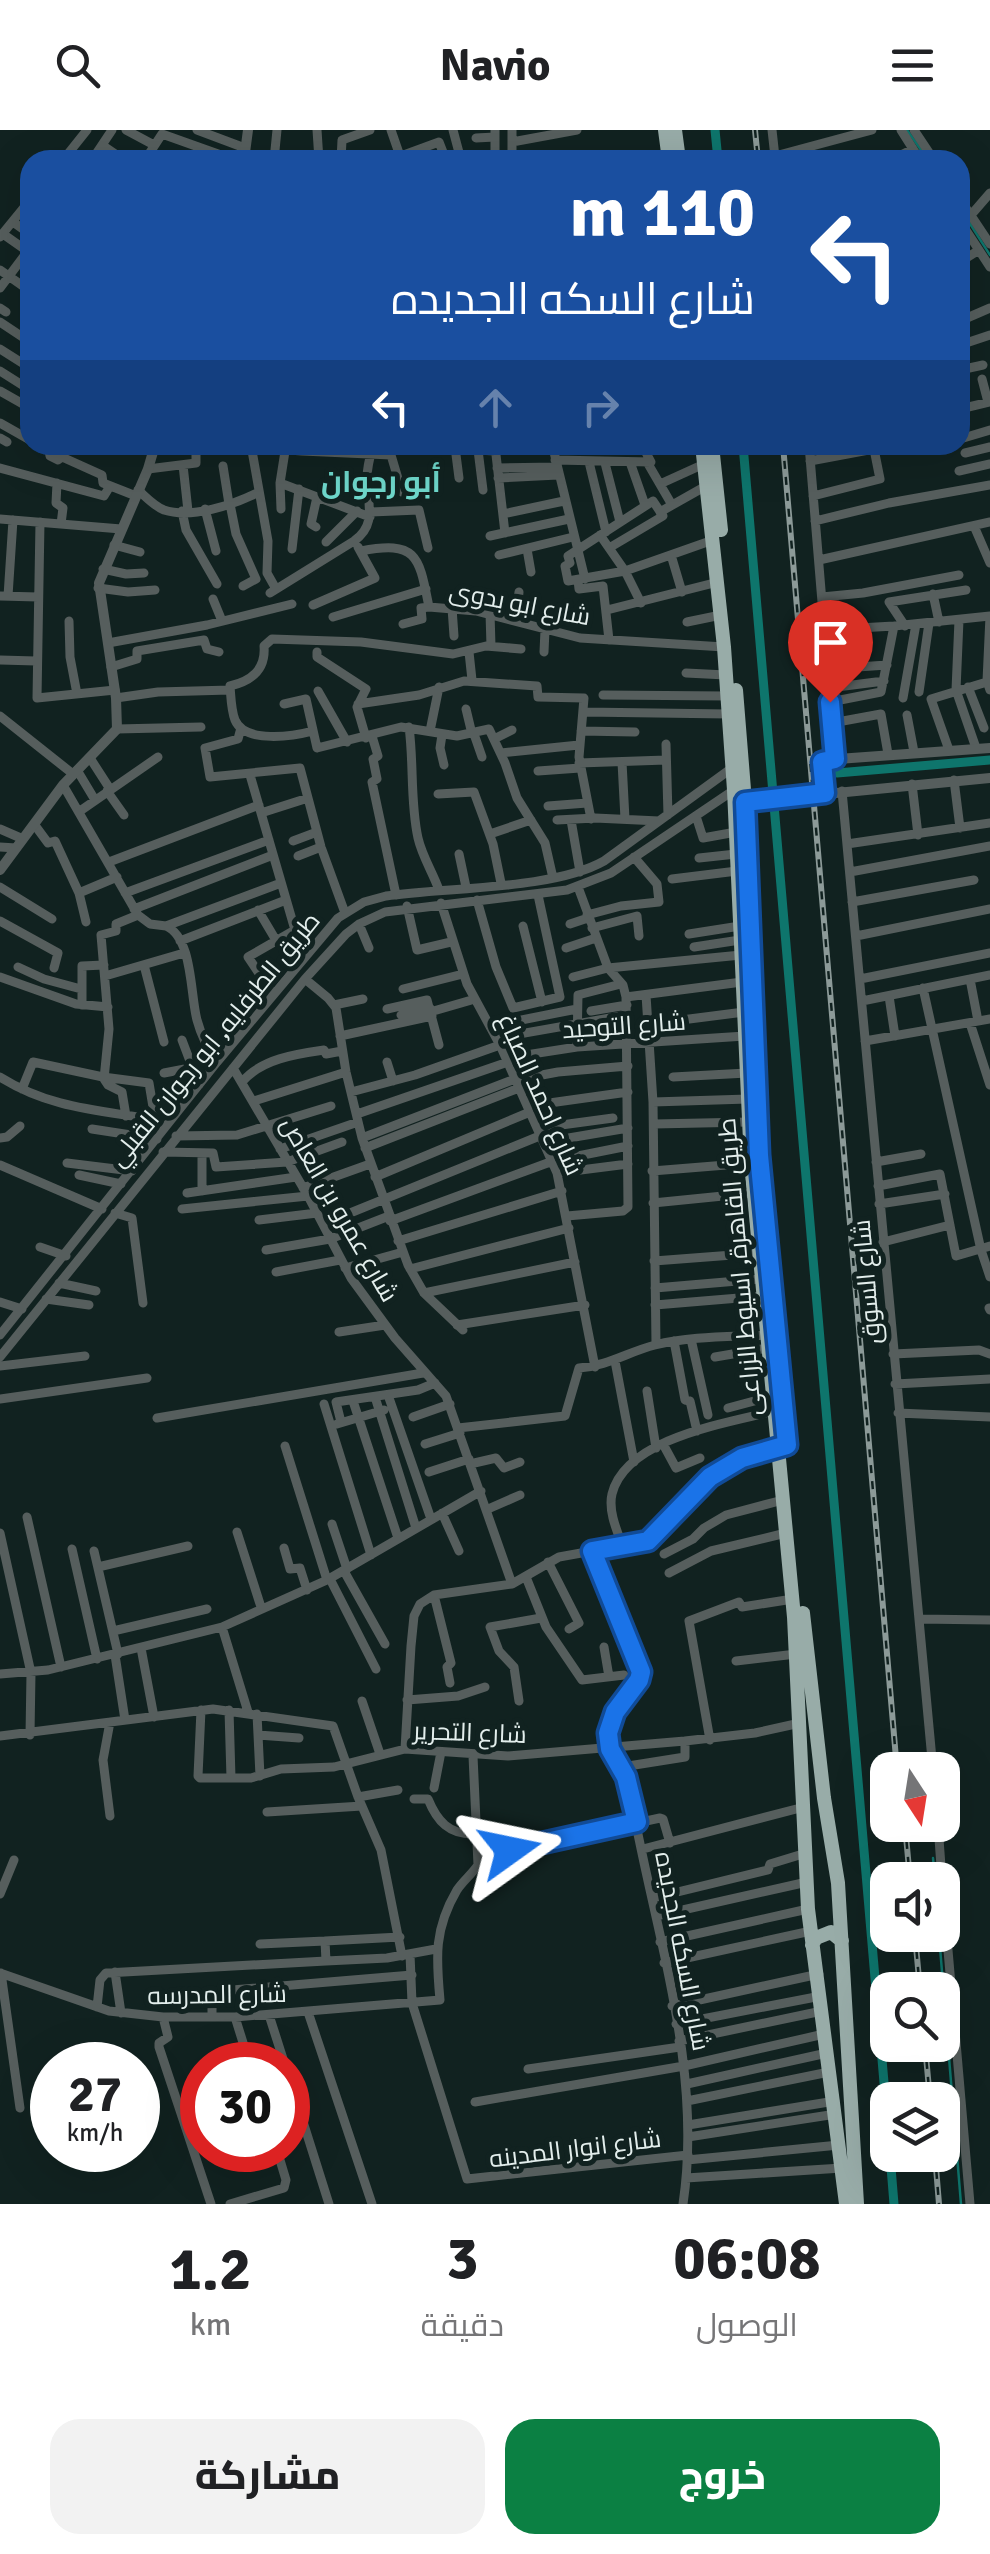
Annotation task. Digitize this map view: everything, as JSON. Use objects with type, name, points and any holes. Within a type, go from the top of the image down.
[{"type":"highway","name":"طريق القاهرة, اسيوط الزراعى","points":[[703,455],[718,582],[732,768],[747,797],[736,832],[744,1012],[782,1445],[836,1872],[857,2204]]},
{"type":"highway","name":"طريق القاهرة, اسيوط الزراعى","points":[[713,455],[747,797],[747,1074],[751,1163],[773,1404],[782,1445],[808,1908],[846,2204]]},
{"type":"highway","points":[[807,1879],[826,1883],[836,1872]]},
{"type":"highway","points":[[812,1938],[830,1932],[842,1940]]},
{"type":"street","points":[[99,150],[112,130]]},
{"type":"street","points":[[126,130],[154,145]]},
{"type":"street","points":[[197,130],[216,134],[239,150]]},
{"type":"street","points":[[512,136],[576,130]]},
{"type":"street","points":[[803,150],[872,130]]},
{"type":"street","points":[[901,130],[913,149]]},
{"type":"street","points":[[342,150],[342,140],[366,131]]},
{"type":"street","points":[[151,150],[163,134],[207,150]]},
{"type":"street","points":[[476,138],[495,134]]},
{"type":"street","points":[[417,150],[439,142],[442,150]]},
{"type":"street","points":[[102,145],[109,150]]},
{"type":"street","points":[[990,193],[970,215],[990,243]]},
{"type":"street","points":[[1,235],[20,212]]},
{"type":"street","points":[[980,229],[990,218]]},
{"type":"street","points":[[12,222],[20,227]]},
{"type":"street","points":[[970,238],[990,268]]},
{"type":"street","points":[[970,256],[979,250]]},
{"type":"street","points":[[0,288],[4,273]]},
{"type":"street","points":[[970,368],[984,365]]},
{"type":"street","points":[[982,379],[989,402]]},
{"type":"street","points":[[52,455],[102,475],[102,483],[137,493],[161,508],[206,509],[257,494]]},
{"type":"street","points":[[0,869],[63,785],[116,729],[112,667],[98,588],[153,455]]},
{"type":"street","points":[[148,469],[197,462],[197,455]]},
{"type":"street","points":[[252,455],[268,540],[267,573],[273,591],[366,530],[371,455]]},
{"type":"street","points":[[281,509],[284,455]]},
{"type":"street","points":[[391,455],[402,492],[430,484]]},
{"type":"street","points":[[456,455],[458,478]]},
{"type":"street","points":[[479,455],[483,490]]},
{"type":"street","points":[[495,455],[506,533]]},
{"type":"street","points":[[554,455],[577,553],[579,588],[603,586],[609,640]]},
{"type":"street","points":[[497,473],[589,462],[652,462],[648,455]]},
{"type":"street","points":[[810,455],[835,759]]},
{"type":"street","points":[[810,461],[842,455]]},
{"type":"street","points":[[813,496],[880,479],[875,455]]},
{"type":"street","points":[[589,462],[600,536],[625,571],[641,603]]},
{"type":"street","points":[[609,548],[662,517],[649,503],[630,462]]},
{"type":"street","points":[[647,462],[672,505]]},
{"type":"street","points":[[605,463],[620,522]]},
{"type":"street","points":[[660,484],[704,464]]},
{"type":"street","points":[[959,471],[990,464]]},
{"type":"street","points":[[183,465],[186,530],[217,584]]},
{"type":"street","points":[[224,466],[236,534],[256,580],[244,586]]},
{"type":"street","points":[[0,468],[104,496],[110,486]]},
{"type":"street","points":[[280,482],[370,514],[421,512],[428,548]]},
{"type":"street","points":[[57,484],[56,502],[63,508],[61,524]]},
{"type":"street","points":[[815,521],[990,485]]},
{"type":"street","points":[[660,512],[706,486]]},
{"type":"street","points":[[292,550],[299,490]]},
{"type":"street","points":[[316,528],[311,524],[317,496]]},
{"type":"street","points":[[503,514],[564,501]]},
{"type":"street","points":[[577,580],[565,567],[570,563],[568,556],[649,503]]},
{"type":"street","points":[[206,509],[216,551]]},
{"type":"street","points":[[326,542],[356,511]]},
{"type":"street","points":[[490,536],[569,519]]},
{"type":"street","points":[[0,520],[121,528]]},
{"type":"street","points":[[12,520],[4,596],[38,597]]},
{"type":"street","points":[[40,522],[37,698],[230,690]]},
{"type":"street","points":[[818,560],[990,522]]},
{"type":"street","points":[[974,526],[990,563]]},
{"type":"street","points":[[499,555],[573,534],[600,536]]},
{"type":"street","points":[[313,605],[375,577],[354,540]]},
{"type":"street","points":[[577,580],[625,571],[714,540]]},
{"type":"street","points":[[114,545],[140,552]]},
{"type":"street","points":[[360,552],[388,547],[408,550],[418,559],[429,607],[421,608],[422,619],[403,624]]},
{"type":"street","points":[[528,549],[532,572]]},
{"type":"street","points":[[671,555],[682,592]]},
{"type":"street","points":[[103,569],[144,573]]},
{"type":"street","points":[[822,598],[959,575]]},
{"type":"street","points":[[606,610],[718,582]]},
{"type":"street","points":[[98,588],[155,590]]},
{"type":"street","points":[[333,617],[426,589]]},
{"type":"street","points":[[903,698],[905,625],[889,602],[966,590]]},
{"type":"street","points":[[516,621],[518,592]]},
{"type":"street","points":[[919,692],[934,622],[934,594]]},
{"type":"street","points":[[214,599],[222,620]]},
{"type":"street","points":[[108,643],[292,604]]},
{"type":"street","name":"شارع ابو بدوى","points":[[429,607],[490,614],[545,630],[609,640],[724,647]]},
{"type":"street","points":[[452,608],[454,636]]},
{"type":"street","points":[[490,614],[491,646]]},
{"type":"street","points":[[687,622],[721,615]]},
{"type":"street","points":[[824,630],[990,616],[989,684],[930,700],[949,750]]},
{"type":"street","points":[[959,620],[956,690],[976,748]]},
{"type":"street","points":[[69,621],[77,694]]},
{"type":"street","points":[[830,702],[881,692],[887,664],[905,625]]},
{"type":"street","points":[[544,652],[545,630]]},
{"type":"street","points":[[313,732],[276,737],[241,728],[234,717],[231,685],[246,682],[262,666],[264,646],[272,638],[376,644],[453,654],[491,646],[521,649]]},
{"type":"street","points":[[112,667],[136,659],[137,651],[171,643],[204,640],[207,649],[219,652]]},
{"type":"street","points":[[317,652],[317,657],[366,689],[358,704]]},
{"type":"street","points":[[469,652],[472,680]]},
{"type":"street","points":[[0,660],[36,660]]},
{"type":"street","points":[[828,669],[887,664]]},
{"type":"street","points":[[686,673],[726,675]]},
{"type":"street","points":[[358,704],[418,695],[472,680],[537,686],[538,698],[584,698],[578,745],[590,819]]},
{"type":"street","points":[[829,688],[884,681]]},
{"type":"street","points":[[430,731],[439,687]]},
{"type":"street","points":[[968,687],[984,728]]},
{"type":"street","points":[[318,691],[347,742]]},
{"type":"street","points":[[602,695],[727,696]]},
{"type":"street","points":[[284,704],[306,699],[318,748],[394,728],[409,727],[442,735],[512,730]]},
{"type":"street","points":[[358,704],[378,756],[373,759],[377,779],[372,782],[417,950],[451,942]]},
{"type":"street","points":[[466,709],[482,757]]},
{"type":"street","points":[[584,712],[728,714]]},
{"type":"street","points":[[832,723],[881,714],[888,754]]},
{"type":"street","points":[[907,715],[914,752]]},
{"type":"street","points":[[0,716],[75,772],[95,800]]},
{"type":"street","points":[[116,729],[201,727]]},
{"type":"street","points":[[409,727],[418,838],[438,890]]},
{"type":"street","points":[[241,728],[238,738],[205,748],[211,778],[300,768],[344,913]]},
{"type":"street","points":[[581,732],[635,732]]},
{"type":"street","points":[[492,734],[516,798],[548,848],[552,878]]},
{"type":"street","points":[[442,735],[444,764]]},
{"type":"street","points":[[557,820],[664,818],[666,744]]},
{"type":"street","points":[[501,753],[578,745]]},
{"type":"street","points":[[825,793],[822,762],[990,748]]},
{"type":"street","points":[[80,810],[158,757]]},
{"type":"street","points":[[90,758],[124,816]]},
{"type":"street","points":[[538,771],[666,760]]},
{"type":"street","points":[[622,762],[625,819]]},
{"type":"street","name":"طريق الطرفايه, ابو رجوان القبلي","points":[[0,1336],[217,1062],[326,929],[344,913],[364,902],[400,894],[580,872],[604,861],[732,768]]},
{"type":"street","points":[[250,774],[295,932],[248,957],[273,994]]},
{"type":"street","points":[[747,797],[780,798],[990,778]]},
{"type":"street","points":[[954,780],[960,828]]},
{"type":"street","points":[[912,784],[918,835]]},
{"type":"street","points":[[63,785],[136,912],[150,924],[175,930],[184,953],[198,1022],[217,1062]]},
{"type":"street","name":"شارع السوق","points":[[842,791],[930,1752]]},
{"type":"street","points":[[438,794],[473,792],[490,834],[501,884]]},
{"type":"street","name":"طريق الطرفايه, ابو رجوان القبلي","points":[[0,1357],[305,980],[359,924],[384,912],[407,908],[578,888],[611,873],[696,816],[747,797]]},
{"type":"street","points":[[110,862],[260,809],[308,798]]},
{"type":"street","points":[[548,806],[587,804]]},
{"type":"street","points":[[696,816],[704,838],[736,832]]},
{"type":"street","points":[[490,834],[532,820]]},
{"type":"street","points":[[571,820],[580,872]]},
{"type":"street","points":[[847,844],[990,823]]},
{"type":"street","points":[[34,824],[48,844],[56,841],[79,893],[86,922]]},
{"type":"street","points":[[0,829],[20,843]]},
{"type":"street","points":[[293,841],[317,832]]},
{"type":"street","points":[[126,892],[269,840]]},
{"type":"street","points":[[0,847],[20,843]]},
{"type":"street","points":[[850,872],[990,846]]},
{"type":"street","points":[[298,856],[321,847]]},
{"type":"street","points":[[459,854],[466,887]]},
{"type":"street","points":[[699,858],[736,854]]},
{"type":"street","points":[[126,1116],[121,1091],[108,1085],[104,1078],[109,1039],[101,935],[116,931],[116,924],[136,912],[273,856]]},
{"type":"street","points":[[566,948],[620,906],[659,902],[657,884],[634,857]]},
{"type":"street","points":[[604,861],[611,873]]},
{"type":"street","points":[[672,879],[737,871]]},
{"type":"street","points":[[79,893],[117,877]]},
{"type":"street","points":[[852,902],[974,880]]},
{"type":"street","points":[[166,926],[281,883]]},
{"type":"street","points":[[0,887],[52,919]]},
{"type":"street","points":[[567,1216],[628,1208],[626,1006],[622,984],[608,968],[578,888]]},
{"type":"street","points":[[477,900],[511,1007],[560,997],[538,895]]},
{"type":"street","points":[[180,942],[286,900]]},
{"type":"street","name":"شارع احمد الصباغ","points":[[441,903],[462,974],[491,1026],[557,1173],[595,1367]]},
{"type":"street","points":[[856,936],[990,909]]},
{"type":"street","points":[[258,910],[276,942]]},
{"type":"street","points":[[570,924],[591,925],[637,916],[639,936]]},
{"type":"street","points":[[0,921],[58,954],[54,968]]},
{"type":"street","points":[[359,924],[369,948]]},
{"type":"street","points":[[522,926],[542,1002]]},
{"type":"street","points":[[689,934],[741,941]]},
{"type":"street","points":[[694,948],[741,941]]},
{"type":"street","points":[[574,977],[741,941]]},
{"type":"street","points":[[82,1005],[82,966],[104,970],[144,965],[184,953]]},
{"type":"street","points":[[860,980],[990,953]]},
{"type":"street","points":[[144,965],[164,1042]]},
{"type":"street","points":[[18,967],[81,988]]},
{"type":"street","points":[[586,973],[590,991]]},
{"type":"street","points":[[402,989],[462,974]]},
{"type":"street","points":[[862,1001],[990,975]]},
{"type":"street","points":[[0,977],[46,996],[108,1007]]},
{"type":"street","points":[[970,979],[974,1022],[990,1084]]},
{"type":"street","points":[[305,980],[334,1005],[346,1072],[370,1164],[398,1241],[424,1294],[460,1328],[584,1305]]},
{"type":"street","points":[[351,1092],[393,1081],[498,1042],[577,1024],[646,995],[742,982]]},
{"type":"street","points":[[577,1047],[578,995],[622,984]]},
{"type":"street","points":[[924,988],[990,1277]]},
{"type":"street","points":[[646,995],[652,1043],[656,1344]]},
{"type":"street","points":[[889,996],[896,1036]]},
{"type":"street","points":[[334,1005],[363,999]]},
{"type":"street","points":[[340,1036],[475,999]]},
{"type":"street","points":[[387,1009],[427,1000],[439,1045]]},
{"type":"street","points":[[591,1011],[626,1006]]},
{"type":"street","points":[[491,1026],[578,1010]]},
{"type":"street","points":[[401,1015],[430,1012]]},
{"type":"street","points":[[650,1024],[744,1012]]},
{"type":"street","points":[[865,1041],[990,1020]]},
{"type":"street","name":"شارع التوحيد","points":[[280,1149],[507,1060],[577,1047],[652,1043],[748,1031]]},
{"type":"street","points":[[182,1040],[199,1085]]},
{"type":"street","points":[[242,1082],[256,1070],[290,1055],[342,1050]]},
{"type":"street","points":[[22,1089],[33,1062],[104,1078],[149,1082],[154,1120]]},
{"type":"street","points":[[387,1062],[393,1081]]},
{"type":"street","points":[[364,1143],[516,1082],[558,1072],[628,1066]]},
{"type":"street","points":[[164,1073],[190,1068]]},
{"type":"street","name":"شارع عمرو بن العاص","points":[[233,1068],[306,1192],[342,1264],[385,1325],[450,1404],[512,1584]]},
{"type":"street","points":[[254,1101],[346,1072]]},
{"type":"street","points":[[674,1077],[747,1074]]},
{"type":"street","points":[[0,1077],[65,1106],[168,1124]]},
{"type":"street","points":[[375,1177],[529,1109],[628,1092]]},
{"type":"street","points":[[653,1102],[748,1100]]},
{"type":"street","points":[[176,1136],[215,1138],[268,1128],[332,1106]]},
{"type":"street","points":[[322,1224],[542,1135],[612,1118]]},
{"type":"street","points":[[654,1124],[749,1122]]},
{"type":"street","points":[[0,1138],[20,1126]]},
{"type":"street","points":[[542,1135],[628,1128]]},
{"type":"street","points":[[92,1129],[157,1139]]},
{"type":"street","points":[[163,1152],[214,1153],[216,1167],[287,1162],[342,1142]]},
{"type":"street","points":[[266,1250],[330,1239],[553,1161],[628,1146]]},
{"type":"street","points":[[202,1153],[202,1191]]},
{"type":"street","points":[[876,1162],[921,1154]]},
{"type":"street","points":[[652,1171],[751,1163]]},
{"type":"street","points":[[67,1164],[132,1170]]},
{"type":"street","points":[[182,1208],[306,1192],[370,1164]]},
{"type":"street","points":[[557,1173],[628,1164]]},
{"type":"street","points":[[0,1165],[102,1209]]},
{"type":"street","points":[[80,1174],[121,1184]]},
{"type":"street","points":[[878,1186],[939,1174],[957,1256],[986,1248]]},
{"type":"street","points":[[187,1193],[296,1177]]},
{"type":"street","points":[[398,1241],[562,1191]]},
{"type":"street","points":[[653,1203],[754,1192]]},
{"type":"street","points":[[880,1204],[944,1194]]},
{"type":"street","points":[[259,1220],[317,1213]]},
{"type":"street","points":[[115,1214],[132,1218],[144,1302]]},
{"type":"street","points":[[883,1242],[950,1225]]},
{"type":"street","points":[[410,1268],[569,1228]]},
{"type":"street","points":[[40,1247],[66,1256]]},
{"type":"street","points":[[276,1272],[403,1252]]},
{"type":"street","points":[[654,1261],[759,1253]]},
{"type":"street","points":[[424,1294],[575,1262]]},
{"type":"street","points":[[655,1288],[761,1279]]},
{"type":"street","points":[[60,1284],[96,1291]]},
{"type":"street","points":[[655,1305],[763,1296]]},
{"type":"street","points":[[46,1300],[89,1305]]},
{"type":"street","points":[[0,1302],[22,1310]]},
{"type":"street","points":[[339,1332],[385,1325]]},
{"type":"street","points":[[691,1339],[708,1415]]},
{"type":"street","points":[[425,1444],[459,1430],[565,1416],[579,1368],[595,1367],[656,1344],[691,1339],[767,1342]]},
{"type":"street","points":[[674,1341],[696,1431]]},
{"type":"street","points":[[714,1357],[767,1342]]},
{"type":"street","points":[[893,1354],[979,1350],[990,1354]]},
{"type":"street","points":[[0,1366],[85,1356]]},
{"type":"street","points":[[615,1360],[634,1462]]},
{"type":"street","points":[[157,1418],[423,1372]]},
{"type":"street","points":[[0,1399],[148,1378]]},
{"type":"street","points":[[895,1384],[990,1378]]},
{"type":"street","points":[[371,1555],[336,1424],[336,1403],[435,1383]]},
{"type":"street","points":[[647,1390],[660,1446],[676,1468],[700,1458]]},
{"type":"street","points":[[388,1395],[431,1519]]},
{"type":"street","points":[[375,1397],[416,1528]]},
{"type":"street","points":[[352,1401],[398,1538]]},
{"type":"street","points":[[324,1404],[336,1424]]},
{"type":"street","points":[[413,1417],[450,1404]]},
{"type":"street","points":[[623,1547],[614,1521],[612,1495],[634,1462],[660,1446],[773,1404]]},
{"type":"street","points":[[728,1408],[773,1404]]},
{"type":"street","points":[[336,1424],[392,1407]]},
{"type":"street","points":[[898,1413],[990,1417]]},
{"type":"street","points":[[405,1749],[416,1610],[434,1594],[512,1584],[548,1562],[652,1539],[695,1491],[725,1466],[782,1445]]},
{"type":"street","points":[[285,1446],[328,1579],[376,1669]]},
{"type":"street","points":[[429,1472],[496,1458],[504,1468],[520,1462]]},
{"type":"street","points":[[378,1478],[398,1471]]},
{"type":"street","points":[[0,1674],[61,1667],[222,1626],[328,1579],[481,1491]]},
{"type":"street","points":[[488,1510],[520,1495]]},
{"type":"street","points":[[664,1554],[726,1515],[783,1500]]},
{"type":"street","points":[[442,1513],[459,1551]]},
{"type":"street","points":[[27,1517],[61,1667]]},
{"type":"street","points":[[332,1524],[345,1570],[384,1644]]},
{"type":"street","points":[[237,1532],[261,1607]]},
{"type":"street","points":[[0,1533],[31,1673],[30,1735]]},
{"type":"street","points":[[670,1573],[710,1551],[786,1533]]},
{"type":"street","points":[[98,1567],[188,1546]]},
{"type":"street","points":[[284,1548],[290,1570],[300,1568],[306,1590]]},
{"type":"street","points":[[72,1549],[97,1659]]},
{"type":"street","points":[[94,1551],[113,1631],[125,1720]]},
{"type":"street","points":[[592,1551],[641,1672],[610,1720],[610,1749]]},
{"type":"street","points":[[548,1562],[579,1624],[569,1629]]},
{"type":"street","points":[[526,1577],[541,1618],[582,1680],[624,1674]]},
{"type":"street","points":[[434,1594],[451,1663],[450,1683]]},
{"type":"street","points":[[710,1740],[689,1621],[739,1602],[742,1606],[792,1598]]},
{"type":"street","points":[[113,1631],[207,1609]]},
{"type":"street","points":[[519,1701],[514,1667],[499,1651],[490,1627],[541,1618]]},
{"type":"street","points":[[919,1619],[990,1620]]},
{"type":"street","points":[[222,1626],[253,1713],[260,1776]]},
{"type":"street","points":[[604,1647],[610,1677]]},
{"type":"street","points":[[142,1648],[154,1717]]},
{"type":"street","points":[[736,1661],[796,1654]]},
{"type":"street","points":[[407,1700],[451,1697],[466,1701],[485,1687]]},
{"type":"street","points":[[451,1697],[454,1709]]},
{"type":"street","points":[[362,1701],[380,1754]]},
{"type":"street","points":[[0,1736],[200,1710],[230,1710],[333,1726],[381,1850],[412,1975],[412,2003]]},
{"type":"street","name":"شارع التحرير","points":[[200,1710],[198,1776],[231,1778],[260,1776],[281,1769],[347,1765],[405,1749],[473,1756],[610,1749],[710,1740],[800,1723]]},
{"type":"street","points":[[230,1710],[231,1778]]},
{"type":"street","points":[[110,1722],[104,1760],[110,1816]]},
{"type":"street","points":[[258,1735],[299,1738]]},
{"type":"street","name":"شارع التحرير","points":[[622,1767],[684,1757],[685,1742]]},
{"type":"street","name":"شارع السكه الجديده","points":[[610,1749],[622,1767],[644,1849],[687,2084],[688,2157],[683,2204]]},
{"type":"street","points":[[434,1788],[441,1752]]},
{"type":"street","points":[[97,2008],[101,1975],[115,1972],[326,1961],[436,1949],[438,1933],[456,1893],[476,1869],[473,1756]]},
{"type":"street","points":[[268,1812],[360,1802],[398,1790]]},
{"type":"street","points":[[414,1799],[428,1799],[435,1816],[448,1828],[475,1834]]},
{"type":"street","points":[[644,1849],[804,1807]]},
{"type":"street","points":[[478,1857],[662,1818],[670,1843]]},
{"type":"street","points":[[653,1898],[768,1870],[770,1864],[806,1853]]},
{"type":"street","points":[[0,1894],[14,1860]]},
{"type":"street","points":[[656,1916],[807,1879]]},
{"type":"street","points":[[660,1942],[808,1908]]},
{"type":"street","points":[[260,1944],[400,1938]]},
{"type":"street","points":[[664,1963],[812,1938]]},
{"type":"street","points":[[325,1940],[326,1961]]},
{"type":"street","name":"شارع المدرسه","points":[[0,1973],[120,2013],[235,2017],[440,2000],[436,1949]]},
{"type":"street","points":[[948,1952],[970,2204]]},
{"type":"street","points":[[115,1972],[120,2013]]},
{"type":"street","points":[[0,1973],[20,2108]]},
{"type":"street","points":[[672,2006],[819,1974]]},
{"type":"street","points":[[212,2016],[212,1996],[220,1991],[412,1975]]},
{"type":"street","name":"شارع انوار المدينه","points":[[412,2003],[467,2179],[838,2144]]},
{"type":"street","points":[[676,2024],[821,2004]]},
{"type":"street","points":[[528,2069],[680,2044],[821,2004]]},
{"type":"street","points":[[308,2012],[372,2204]]},
{"type":"street","points":[[269,2014],[278,2042]]},
{"type":"street","points":[[163,2017],[168,2037],[159,2046],[211,2204]]},
{"type":"street","points":[[235,2017],[243,2042]]},
{"type":"street","points":[[475,2102],[684,2066],[824,2034]]},
{"type":"street","points":[[687,2084],[827,2054]]},
{"type":"street","points":[[688,2101],[829,2072]]},
{"type":"street","points":[[688,2124],[835,2107]]},
{"type":"street","points":[[688,2138],[835,2107]]},
{"type":"street","points":[[310,2146],[328,2204]]},
{"type":"street","points":[[686,2178],[842,2168]]},
{"type":"street","points":[[230,2204],[284,2188],[284,2172]]},
{"type":"waterway","points":[[715,130],[717,150]]},
{"type":"waterway","points":[[907,130],[921,150]]},
{"type":"waterway","points":[[970,224],[990,255]]},
{"type":"waterway","points":[[744,455],[884,2082]]},
{"type":"waterway","points":[[837,773],[990,760]]},
{"type":"waterway","points":[[933,1858],[933,1862]]},
{"type":"waterway","points":[[940,1952],[961,2204]]},
{"type":"waterway","points":[[891,2172],[894,2204]]},
{"type":"railway","points":[[755,130],[757,150]]},
{"type":"railway","points":[[784,455],[895,1752]]},
{"type":"railway","points":[[907,1842],[908,1862]]},
{"type":"railway","points":[[917,1952],[918,1972]]},
{"type":"railway","points":[[927,2062],[928,2082]]},
{"type":"railway","points":[[936,2172],[939,2204]]},
{"type":"district","name":"أبو رجوان","points":[[381,482]]},
{"type":"route","points":[[510,1850],[637,1822],[630,1786],[610,1749],[608,1733],[610,1720],[641,1672],[592,1551],[648,1541],[695,1491],[725,1466],[759,1450],[787,1445],[759,1155],[745,802],[825,793],[822,762],[835,759],[830,702]]}]
